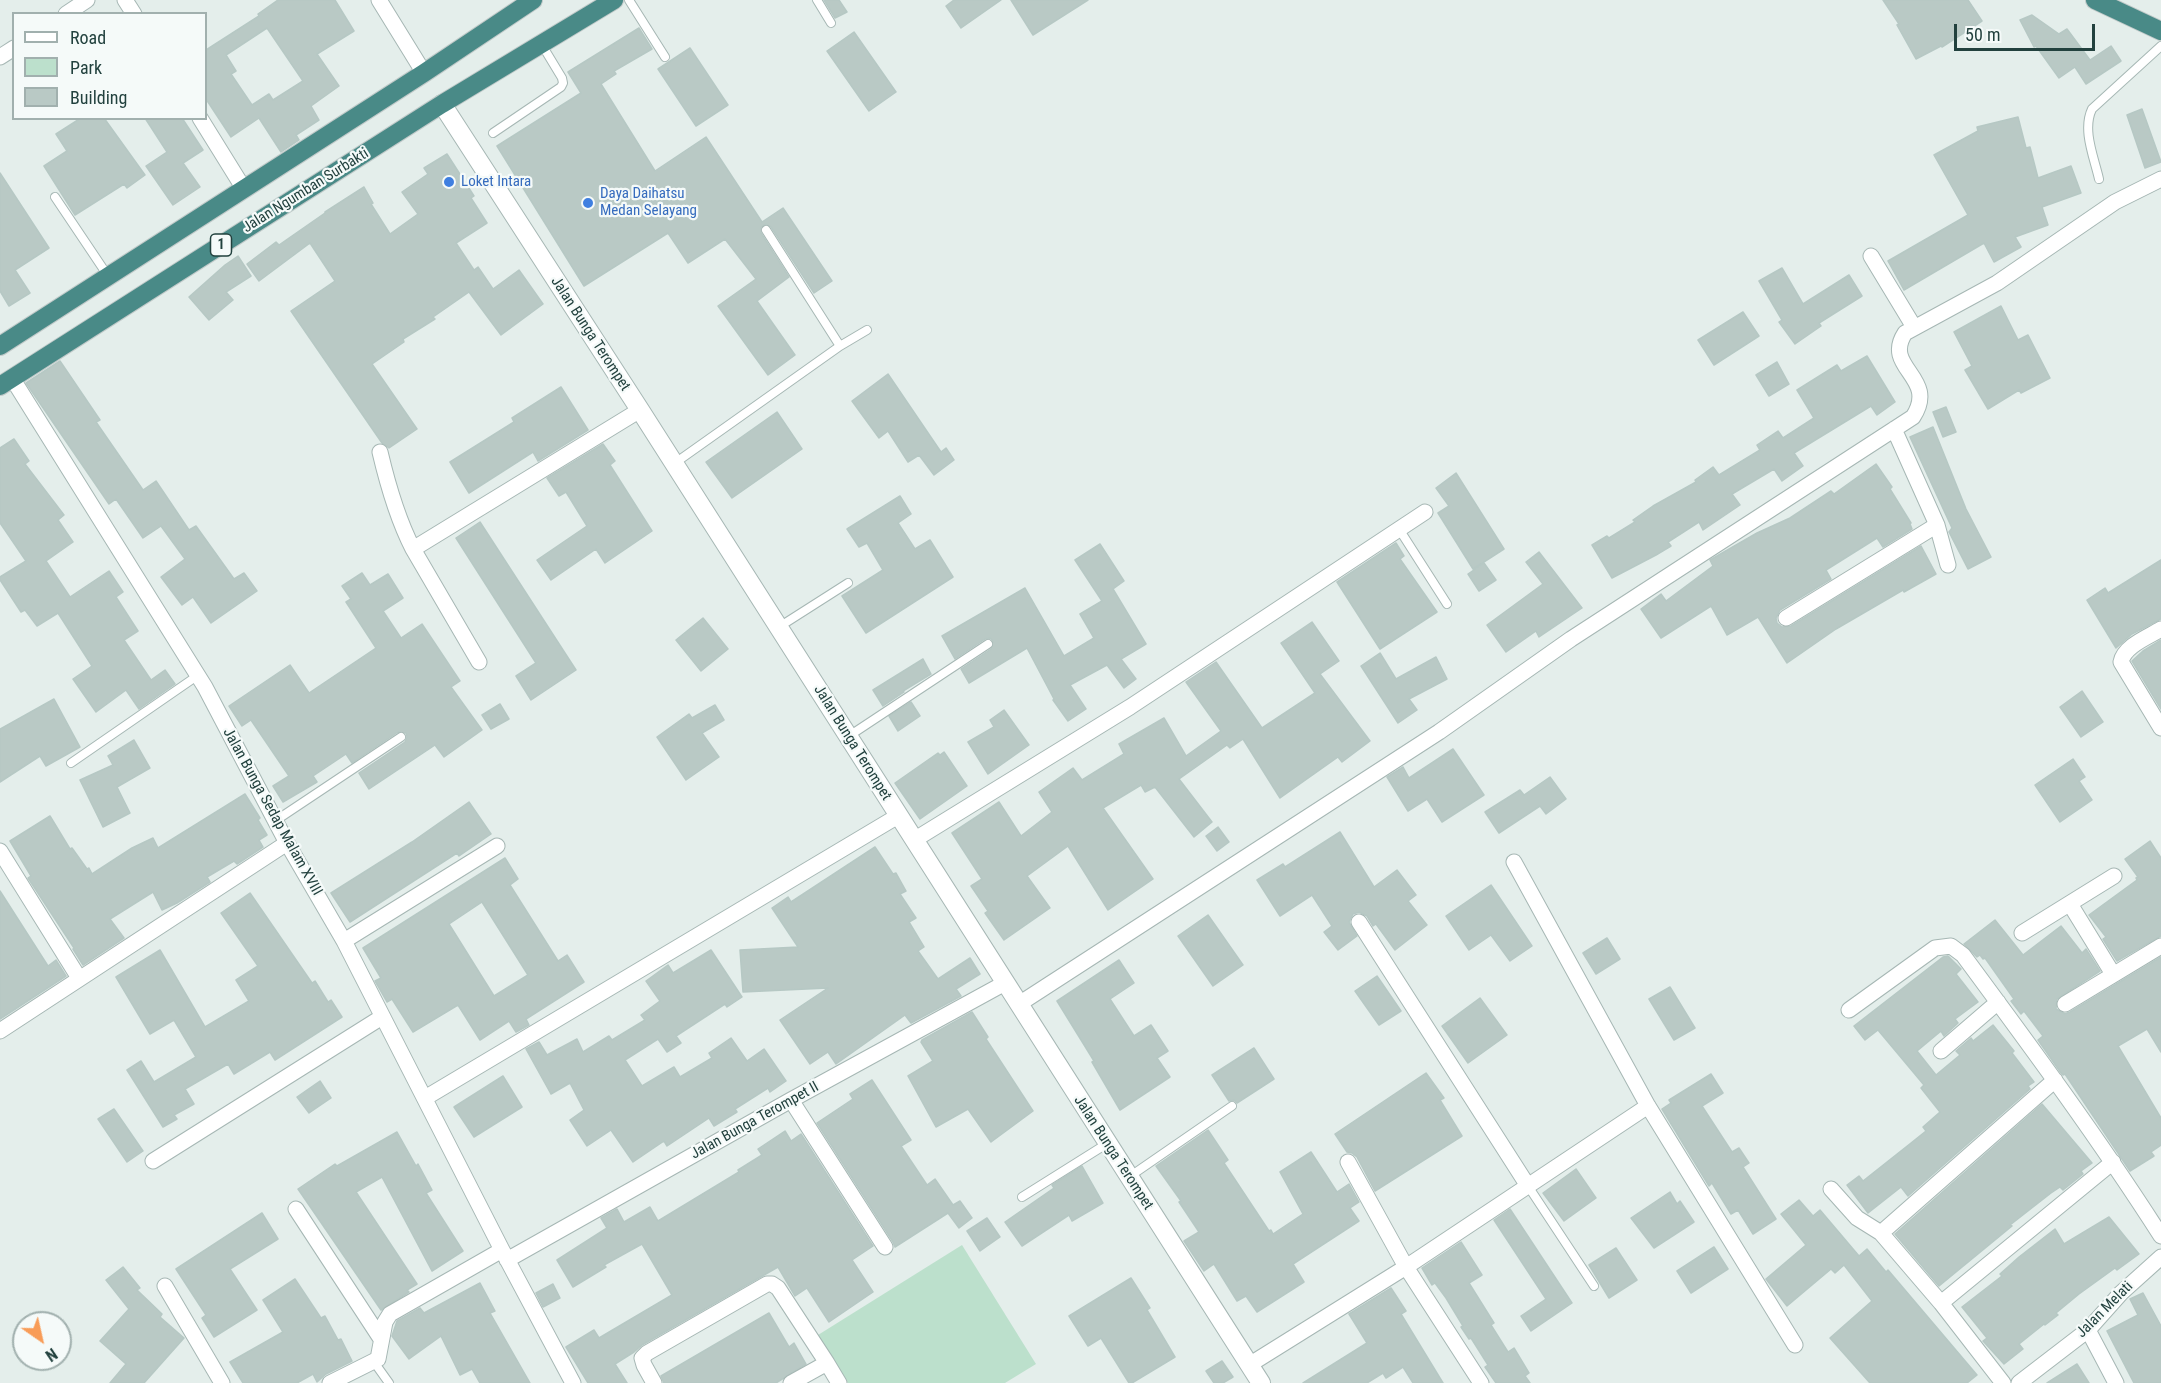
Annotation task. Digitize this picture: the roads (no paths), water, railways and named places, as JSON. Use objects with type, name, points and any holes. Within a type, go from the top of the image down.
[{"type":"highway","name":"1","points":[[0,346],[109,278],[533,0]]},
{"type":"highway","name":"Jalan Ngumban Surbakti","points":[[6,382],[442,104],[614,0]]},
{"type":"highway","points":[[2095,0],[2161,31]]},
{"type":"street","points":[[69,12],[87,0]]},
{"type":"street","points":[[379,0],[424,73]]},
{"type":"street","name":"Jalan Bunga Terompet","points":[[442,104],[640,410],[1260,1383]]},
{"type":"street","points":[[201,120],[244,189]]},
{"type":"street","points":[[1018,1004],[1438,732],[1572,639],[1913,417],[1920,407],[1921,398],[1920,389],[1899,356],[1899,342],[1905,333],[1997,283],[2115,202],[2161,179]]},
{"type":"street","points":[[1870,256],[1914,327]]},
{"type":"street","name":"Jalan Bunga Sedap Malam XVIII","points":[[6,382],[197,676],[287,843],[344,941],[504,1255],[573,1383]]},
{"type":"street","points":[[413,549],[640,410]]},
{"type":"street","points":[[1894,429],[1937,525],[1948,565]]},
{"type":"street","points":[[380,452],[390,495],[401,525],[479,662]]},
{"type":"street","points":[[914,840],[1130,707],[1425,512]]},
{"type":"street","points":[[1786,618],[1937,525]]},
{"type":"street","points":[[2161,629],[2126,652],[2121,662],[2161,728]]},
{"type":"street","points":[[425,1098],[898,816]]},
{"type":"street","points":[[0,1030],[287,843]]},
{"type":"street","points":[[344,941],[497,846]]},
{"type":"street","points":[[0,851],[79,978]]},
{"type":"street","points":[[1514,862],[1648,1106],[1796,1346]]},
{"type":"street","points":[[2022,933],[2114,876]]},
{"type":"street","points":[[2070,904],[2113,974]]},
{"type":"street","points":[[1359,922],[1528,1186]]},
{"type":"street","points":[[2065,1004],[2161,945]]},
{"type":"street","points":[[1849,1010],[1935,948],[1951,946],[1963,955],[2055,1080],[2113,1162],[2161,1236]]},
{"type":"street","name":"Jalan Bunga Terompet II","points":[[374,1362],[380,1355],[385,1322],[390,1314],[504,1255],[1005,983]]},
{"type":"street","points":[[1941,1051],[1998,1002]]},
{"type":"street","points":[[153,1161],[382,1017]]},
{"type":"street","points":[[1881,1233],[2055,1080]]},
{"type":"street","points":[[791,1100],[885,1247]]},
{"type":"street","points":[[1249,1365],[1406,1267],[1648,1106]]},
{"type":"street","points":[[1348,1162],[1406,1267],[1481,1383]]},
{"type":"street","points":[[1941,1303],[2113,1162]]},
{"type":"street","points":[[1831,1189],[1857,1218],[1881,1233],[1941,1303],[2003,1383]]},
{"type":"street","points":[[296,1209],[381,1339]]},
{"type":"street","name":"Jalan Melati","points":[[2019,1383],[2088,1330],[2121,1293],[2161,1257]]},
{"type":"street","points":[[654,1383],[642,1358],[647,1353],[767,1284],[778,1288],[838,1383]]},
{"type":"street","points":[[165,1286],[222,1383]]},
{"type":"street","points":[[2088,1330],[2116,1383]]},
{"type":"street","points":[[330,1383],[374,1362]]},
{"type":"street","points":[[791,1383],[827,1363]]},
{"type":"lane","points":[[629,0],[665,57]]},
{"type":"lane","points":[[818,0],[831,23]]},
{"type":"lane","points":[[493,133],[561,87],[562,78],[541,44]]},
{"type":"lane","points":[[2099,179],[2087,127],[2092,109],[2161,46]]},
{"type":"lane","points":[[55,197],[109,278]]},
{"type":"lane","points":[[766,230],[840,346]]},
{"type":"lane","points":[[674,464],[840,346],[867,330]]},
{"type":"lane","points":[[1399,529],[1447,604]]},
{"type":"lane","points":[[778,627],[848,583]]},
{"type":"lane","points":[[848,737],[988,644]]},
{"type":"lane","points":[[70,763],[197,676]]},
{"type":"lane","points":[[275,821],[401,737]]},
{"type":"lane","points":[[1129,1177],[1232,1106]]},
{"type":"lane","points":[[1022,1197],[1108,1143]]},
{"type":"lane","points":[[1528,1186],[1594,1286]]},
{"type":"lane","points":[[374,1362],[389,1383]]},
{"type":"place","name":"Loket Intara","points":[[449,182]]},
{"type":"place","name":"Daya Daihatsu Medan Selayang","points":[[588,203]]}]
